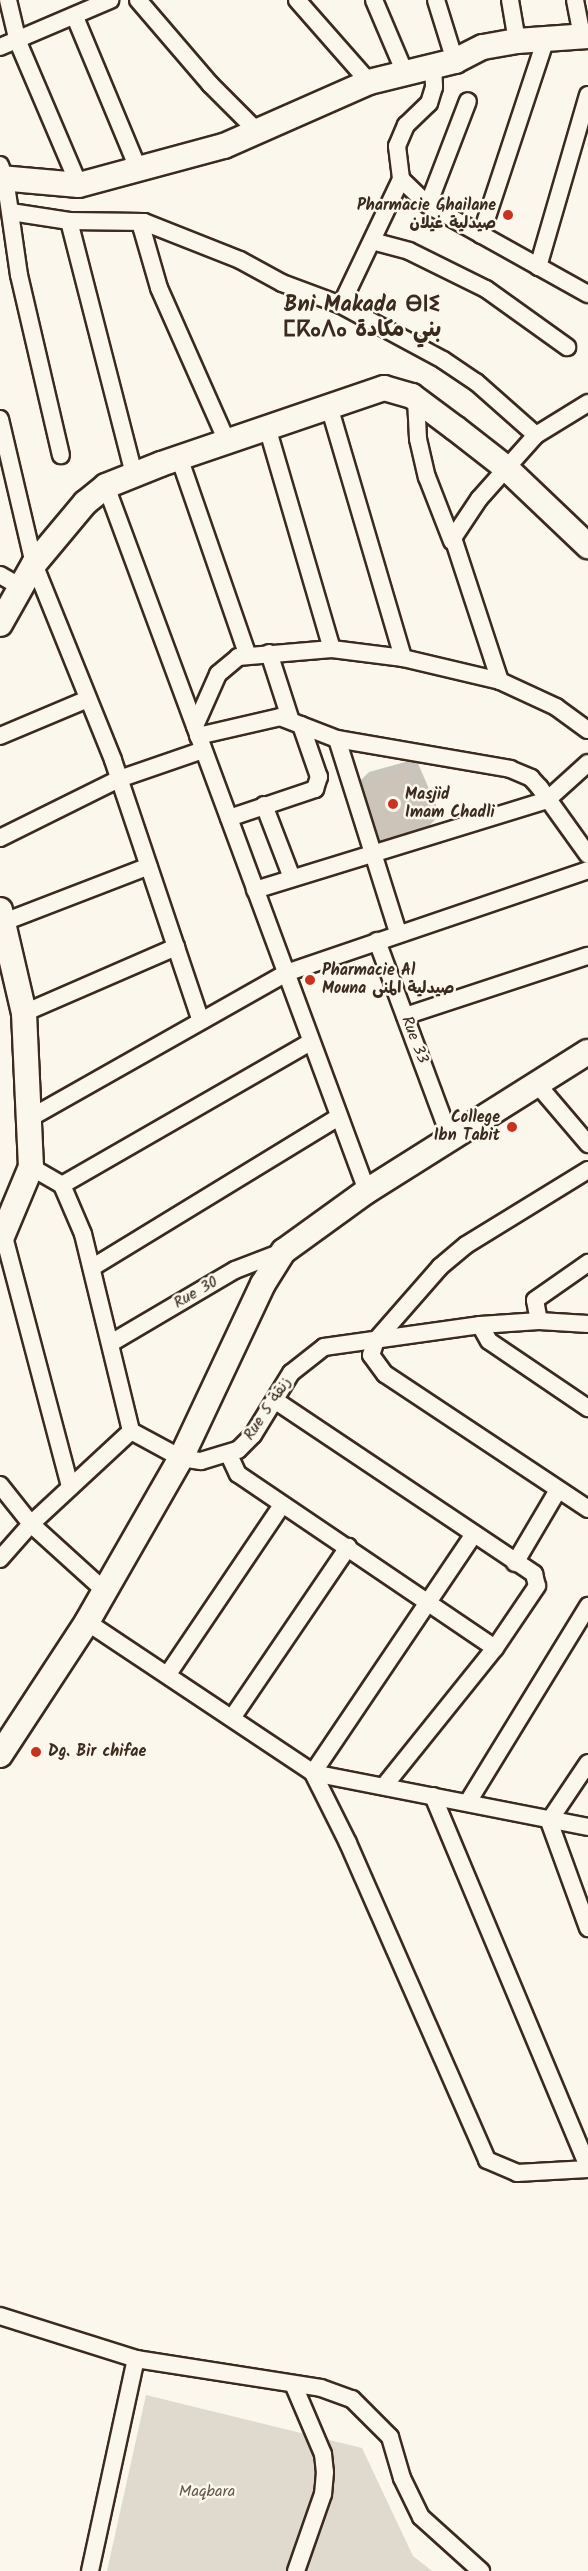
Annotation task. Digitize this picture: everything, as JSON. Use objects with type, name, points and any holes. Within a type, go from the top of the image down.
[{"type":"street","points":[[8,0],[18,42],[79,185]]},
{"type":"street","points":[[0,47],[18,42],[110,0]]},
{"type":"street","points":[[138,0],[210,84],[258,132]]},
{"type":"street","points":[[297,0],[369,82]]},
{"type":"street","points":[[374,0],[405,73]]},
{"type":"street","points":[[341,304],[401,179],[397,146],[406,125],[429,103],[444,64],[436,0]]},
{"type":"street","points":[[510,0],[517,41]]},
{"type":"street","points":[[60,455],[19,275],[11,212],[2,174],[79,185],[139,171],[258,132],[369,82],[444,64],[483,47],[517,41],[585,36],[575,0]]},
{"type":"street","points":[[75,17],[139,171]]},
{"type":"street","points":[[481,235],[546,39]]},
{"type":"street","points":[[538,267],[588,95]]},
{"type":"street","points":[[428,205],[468,101]]},
{"type":"street","points":[[401,179],[428,205],[588,294]]},
{"type":"street","points":[[11,212],[69,221],[144,222],[341,304],[476,382],[536,435]]},
{"type":"street","points":[[69,221],[135,475]]},
{"type":"street","points":[[144,222],[142,229],[159,288],[228,444]]},
{"type":"street","points":[[372,242],[409,251],[486,289],[567,347]]},
{"type":"street","points":[[0,624],[10,580],[34,564],[85,503],[106,486],[180,457],[228,444],[267,427],[384,388],[416,399],[505,467],[588,546]]},
{"type":"street","points":[[416,399],[418,439],[427,477],[452,541],[500,681]]},
{"type":"street","points":[[452,541],[505,467],[536,435],[588,403]]},
{"type":"street","points":[[329,406],[404,658]]},
{"type":"street","points":[[0,418],[34,564],[119,779],[201,1021]]},
{"type":"street","points":[[267,427],[332,650]]},
{"type":"street","points":[[180,457],[247,653]]},
{"type":"street","points":[[106,486],[367,1191]]},
{"type":"street","points":[[199,737],[218,674],[247,653],[332,650],[404,658],[500,681],[556,708],[588,730]]},
{"type":"street","points":[[229,819],[318,784],[318,772],[269,653]]},
{"type":"street","points":[[0,736],[88,699]]},
{"type":"street","points":[[0,838],[199,737],[270,718],[296,723],[337,739],[510,769],[531,778],[588,855]]},
{"type":"street","points":[[337,739],[398,933]]},
{"type":"street","points":[[255,890],[371,852],[547,800],[588,763]]},
{"type":"street","points":[[264,805],[292,878]]},
{"type":"street","points":[[70,1487],[1,1233],[31,1167],[24,1013],[2,916],[149,866]]},
{"type":"street","points":[[30,1118],[286,973],[588,870]]},
{"type":"street","name":"Rue 33","points":[[376,941],[451,1140]]},
{"type":"street","points":[[24,1013],[176,947]]},
{"type":"street","points":[[405,1016],[588,956]]},
{"type":"street","points":[[62,1185],[311,1042]]},
{"type":"street","points":[[0,1755],[87,1622],[181,1458],[263,1284],[284,1251],[367,1191],[588,1052]]},
{"type":"street","points":[[537,1084],[588,1144]]},
{"type":"street","points":[[93,1267],[339,1117]]},
{"type":"street","points":[[0,1559],[31,1524],[130,1431],[93,1267],[62,1185],[31,1167]]},
{"type":"street","points":[[588,1170],[466,1245],[440,1267],[376,1340],[371,1355],[385,1374],[588,1509]]},
{"type":"street","name":"Rue 30","points":[[111,1343],[235,1270],[284,1251]]},
{"type":"street","points":[[539,1321],[535,1300],[588,1263]]},
{"type":"street","name":"Rue 5 زنقة","points":[[130,1431],[181,1458],[201,1461],[229,1455],[253,1435],[276,1401],[291,1373],[318,1349],[480,1325],[539,1321],[588,1324]]},
{"type":"street","points":[[480,1325],[489,1341],[588,1408]]},
{"type":"street","points":[[276,1401],[534,1574],[537,1586],[495,1648],[384,1786]]},
{"type":"street","points":[[229,1455],[238,1474],[495,1648]]},
{"type":"street","points":[[0,1485],[31,1524],[105,1591]]},
{"type":"street","points":[[515,1563],[558,1490]]},
{"type":"street","points":[[168,1674],[282,1505]]},
{"type":"street","points":[[313,1773],[474,1534]]},
{"type":"street","points":[[232,1718],[348,1547]]},
{"type":"street","points":[[468,1802],[588,1606]]},
{"type":"street","points":[[87,1622],[313,1773],[588,1827]]},
{"type":"street","points":[[549,1821],[588,1763]]},
{"type":"street","points":[[313,1773],[352,1852],[487,2160],[517,2173],[588,2168],[433,1796]]},
{"type":"street","points":[[549,1821],[588,1928]]},
{"type":"street","points":[[0,2316],[136,2359],[294,2386],[321,2388],[352,2399],[381,2425],[390,2437],[402,2478],[421,2517],[482,2571]]},
{"type":"street","points":[[90,2571],[136,2359]]},
{"type":"street","points":[[294,2386],[323,2454],[325,2481],[296,2571]]},
{"type":"green space","name":"Maqbara","points":[[146,2395],[362,2448],[413,2556],[432,2571],[107,2571]]},
{"type":"building","name":"Masjid Imam Chadli","points":[[406,767],[431,826],[385,845],[360,787]]},
{"type":"place","name":"Pharmacie Ghailane صيدلية غيلان","points":[[508,215]]},
{"type":"place","name":"Masjid Imam Chadli","points":[[393,804]]},
{"type":"place","name":"Pharmacie Al Mouna صيدلية المنى","points":[[310,980]]},
{"type":"place","name":"College Ibn Tabit","points":[[512,1127]]},
{"type":"place","name":"Dg. Bir chifae","points":[[36,1752]]},
{"type":"district","name":"Bni Makada ⴱⵏⵉ ⵎⴽⴰⴷⴰ بني مكادة","points":[[362,318]]}]
